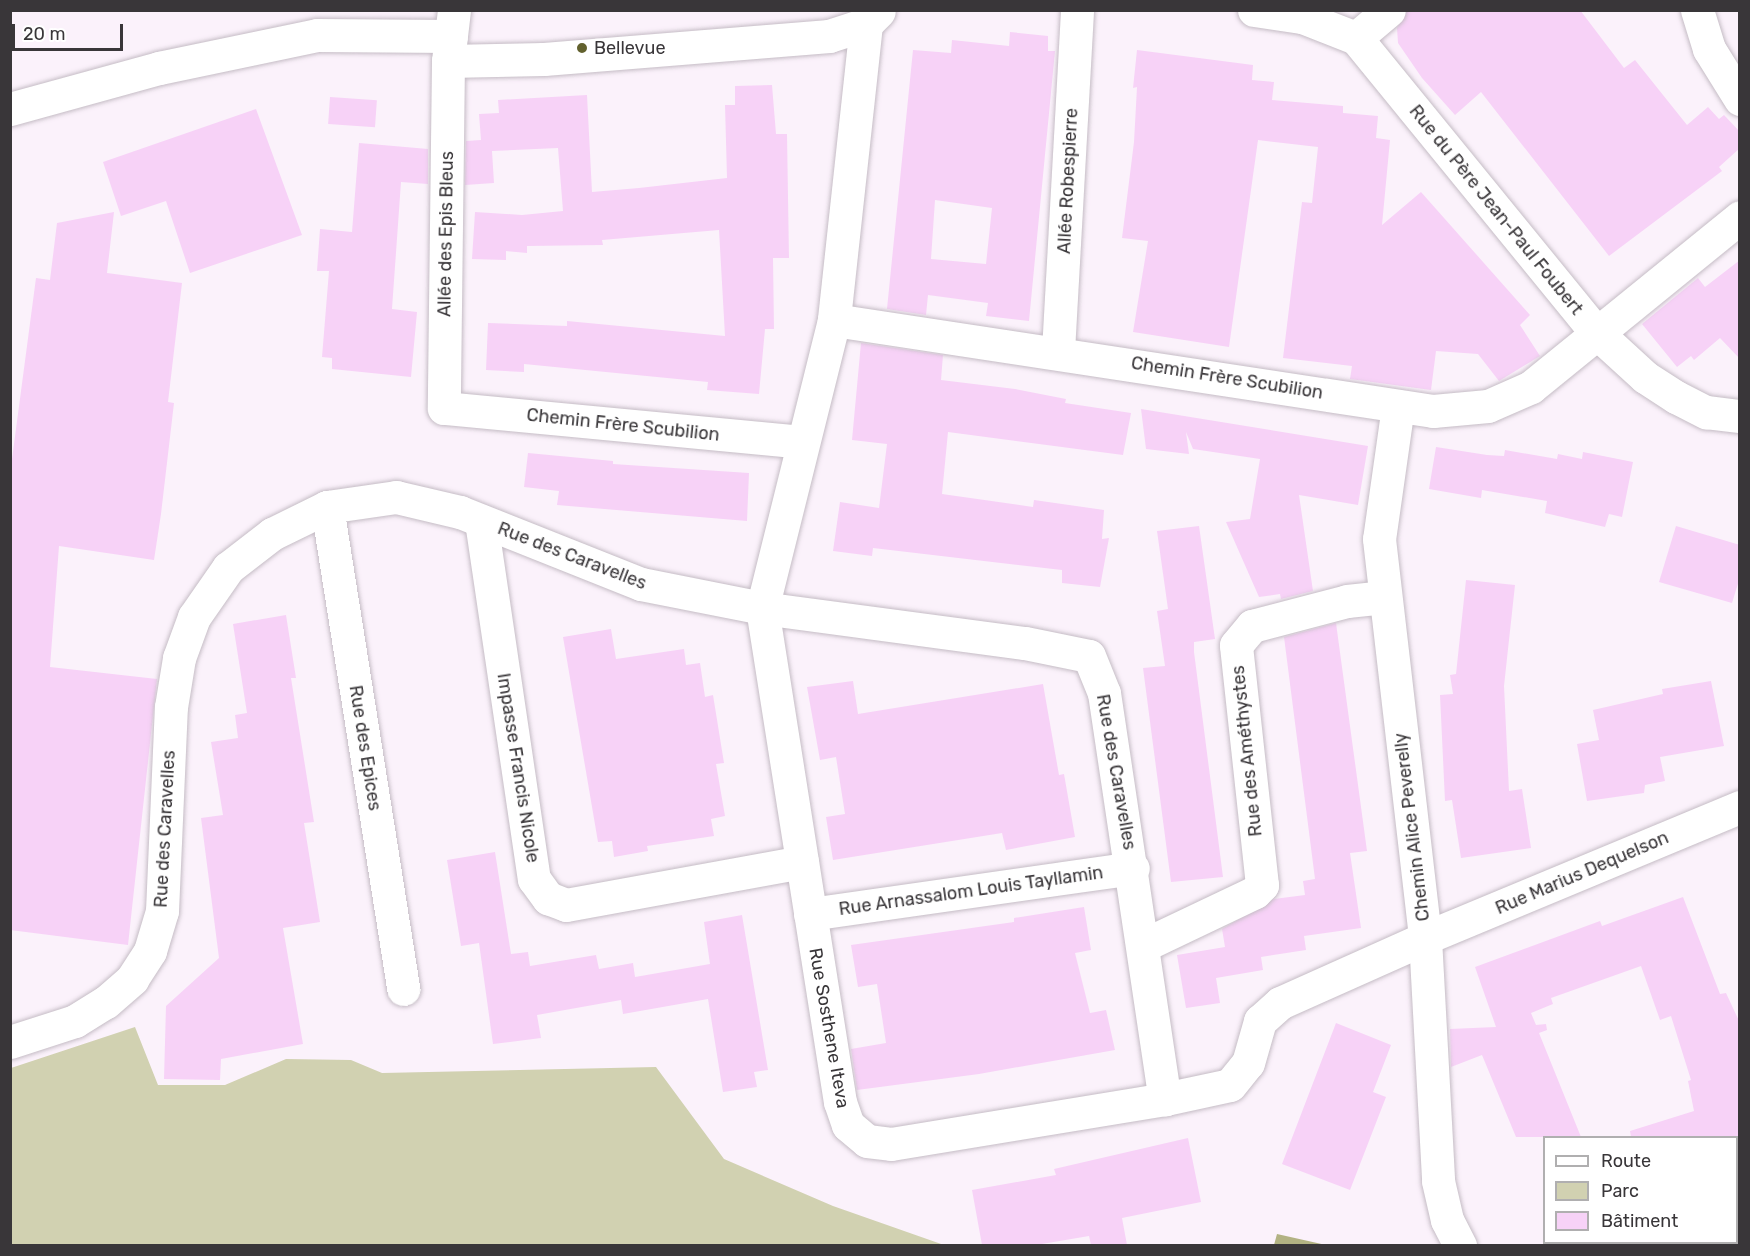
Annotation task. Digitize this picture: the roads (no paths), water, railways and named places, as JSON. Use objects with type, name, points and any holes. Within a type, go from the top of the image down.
[{"type":"street","name":"Allée Robespierre","points":[[1058,351],[1077,10]]},
{"type":"street","name":"Rue du Père Jean-Paul Foubert","points":[[1254,10],[1302,17],[1356,38],[1597,333],[1646,376],[1676,397],[1706,412],[1740,416]]},
{"type":"street","points":[[1356,38],[1389,10]]},
{"type":"street","points":[[1697,10],[1709,49],[1740,99]]},
{"type":"street","points":[[10,109],[159,68],[317,35],[451,36],[544,59],[829,36],[873,17]]},
{"type":"street","points":[[762,608],[801,442],[834,320],[873,17]]},
{"type":"street","name":"Allée des Epis Bleus","points":[[444,408],[451,36]]},
{"type":"street","name":"Chemin Frère Scubilion","points":[[834,320],[1058,351],[1433,411],[1488,406],[1531,387],[1740,217]]},
{"type":"street","name":"Chemin Alice Peverelly","points":[[1398,406],[1379,539],[1425,938],[1438,1181],[1448,1220],[1460,1245]]},
{"type":"street","name":"Chemin Frère Scubilion","points":[[444,408],[801,442]]},
{"type":"street","name":"Rue des Caravelles","points":[[10,1042],[75,1020],[106,1002],[132,979],[150,951],[162,911],[171,706],[179,658],[194,617],[228,568],[272,534],[327,507],[396,497],[481,521],[641,584],[762,608],[1024,643],[1089,656],[1104,693],[1144,945],[1165,1099]]},
{"type":"street","name":"Rue des Epices","points":[[327,507],[403,989]]},
{"type":"street","name":"Impasse Francis Nicole","points":[[481,521],[534,879],[548,898],[566,905],[802,862]]},
{"type":"street","name":"Rue des Améthystes","points":[[1144,945],[1255,892],[1262,885],[1236,645],[1252,626],[1347,601],[1385,597]]},
{"type":"street","name":"Rue Sosthene Iteva","points":[[762,608],[840,1102],[848,1125],[867,1141],[891,1144],[1165,1099]]},
{"type":"street","name":"Rue Marius Dequelson","points":[[1165,1099],[1230,1085],[1248,1063],[1254,1033],[1269,1011],[1425,938],[1740,807]]},
{"type":"street","name":"Rue Arnassalom Louis Tayllamin","points":[[810,914],[1132,868]]},
{"type":"place","name":"Bellevue","points":[[582,48]]}]
